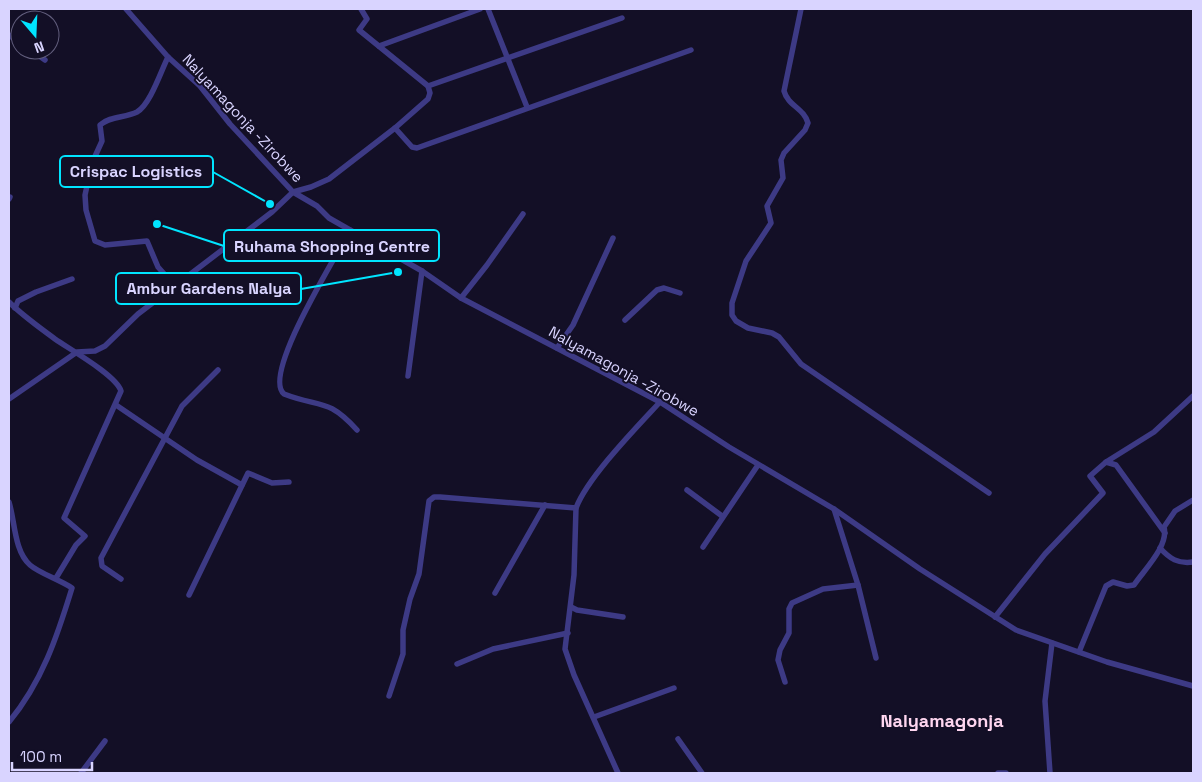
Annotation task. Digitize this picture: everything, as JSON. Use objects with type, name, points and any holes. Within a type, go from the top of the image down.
[{"type":"street","name":"Nalyamagonja -Zirobwe","points":[[126,9],[168,57],[200,86],[230,124],[293,192],[317,206],[329,218],[422,271],[461,298],[660,402],[834,509],[1016,630],[1079,652],[1193,686]]},
{"type":"street","points":[[9,399],[77,352],[95,351],[105,346],[138,314],[272,212],[293,192],[312,187],[329,178],[395,128],[428,99],[430,93],[428,86],[359,30],[367,19],[361,9]]},
{"type":"street","points":[[379,46],[480,9]]},
{"type":"street","points":[[488,9],[527,107]]},
{"type":"street","points":[[800,9],[784,91],[786,99],[802,111],[808,123],[805,130],[784,153],[782,160],[783,178],[767,206],[772,223],[746,261],[732,303],[732,315],[736,321],[748,328],[779,336],[795,358],[809,369],[989,493]]},
{"type":"street","points":[[428,86],[622,18]]},
{"type":"street","points":[[395,128],[412,147],[417,148],[527,107],[691,50]]},
{"type":"street","points":[[168,57],[144,105],[137,112],[104,121],[100,125],[102,141],[92,163],[85,195],[86,210],[95,241],[105,245],[147,241],[158,267],[175,286]]},
{"type":"street","points":[[461,298],[488,265],[523,214]]},
{"type":"street","points":[[350,230],[297,328],[281,373],[280,387],[284,394],[322,403],[335,409],[356,430]]},
{"type":"street","points":[[557,348],[573,325],[614,238]]},
{"type":"street","points":[[408,376],[422,271]]},
{"type":"street","points":[[15,308],[18,301],[36,292],[72,279]]},
{"type":"street","points":[[625,320],[657,290],[664,288],[680,293]]},
{"type":"street","points":[[9,302],[57,340],[77,352],[120,387],[121,391],[64,518],[85,536],[76,545],[56,578]]},
{"type":"street","points":[[121,579],[102,566],[101,558],[182,406],[218,370]]},
{"type":"street","points":[[995,617],[1045,554],[1103,493],[1090,476],[1106,462],[1154,432],[1193,396]]},
{"type":"street","points":[[618,773],[565,649],[568,633],[576,508],[580,498],[606,464],[660,402]]},
{"type":"street","points":[[116,405],[197,460],[242,485]]},
{"type":"street","points":[[1106,462],[1116,465],[1165,533]]},
{"type":"street","points":[[703,547],[758,464]]},
{"type":"street","points":[[190,595],[250,472],[272,483],[289,482]]},
{"type":"street","points":[[687,490],[722,516]]},
{"type":"street","points":[[389,696],[403,654],[403,630],[410,599],[420,574],[429,501],[440,497],[576,508]]},
{"type":"street","points":[[1079,652],[1106,586],[1113,582],[1127,586],[1134,584],[1160,548],[1165,533],[1164,526],[1175,511],[1193,500]]},
{"type":"street","points":[[9,502],[18,546],[30,566],[72,588],[33,690],[9,722]]},
{"type":"street","points":[[495,593],[545,505]]},
{"type":"street","points":[[834,509],[858,585],[876,658]]},
{"type":"street","points":[[1160,548],[1172,560],[1182,563],[1193,562]]},
{"type":"street","points":[[785,682],[778,660],[780,650],[789,633],[789,609],[792,603],[823,589],[858,585]]},
{"type":"street","points":[[570,607],[577,610],[623,617]]},
{"type":"street","points":[[457,664],[493,648],[568,633]]},
{"type":"street","points":[[1050,773],[1045,701],[1052,643]]},
{"type":"street","points":[[594,717],[674,688]]},
{"type":"street","points":[[678,738],[702,773]]},
{"type":"street","points":[[81,773],[105,741]]},
{"type":"street","points":[[998,773],[1006,773]]},
{"type":"place","name":"Crispac Logistics","points":[[270,204]]},
{"type":"place","name":"Ruhama Shopping Centre","points":[[157,224]]},
{"type":"place","name":"Ambur Gardens Nalya","points":[[398,272]]},
{"type":"district","name":"Nalyamagonja","points":[[942,720]]}]
